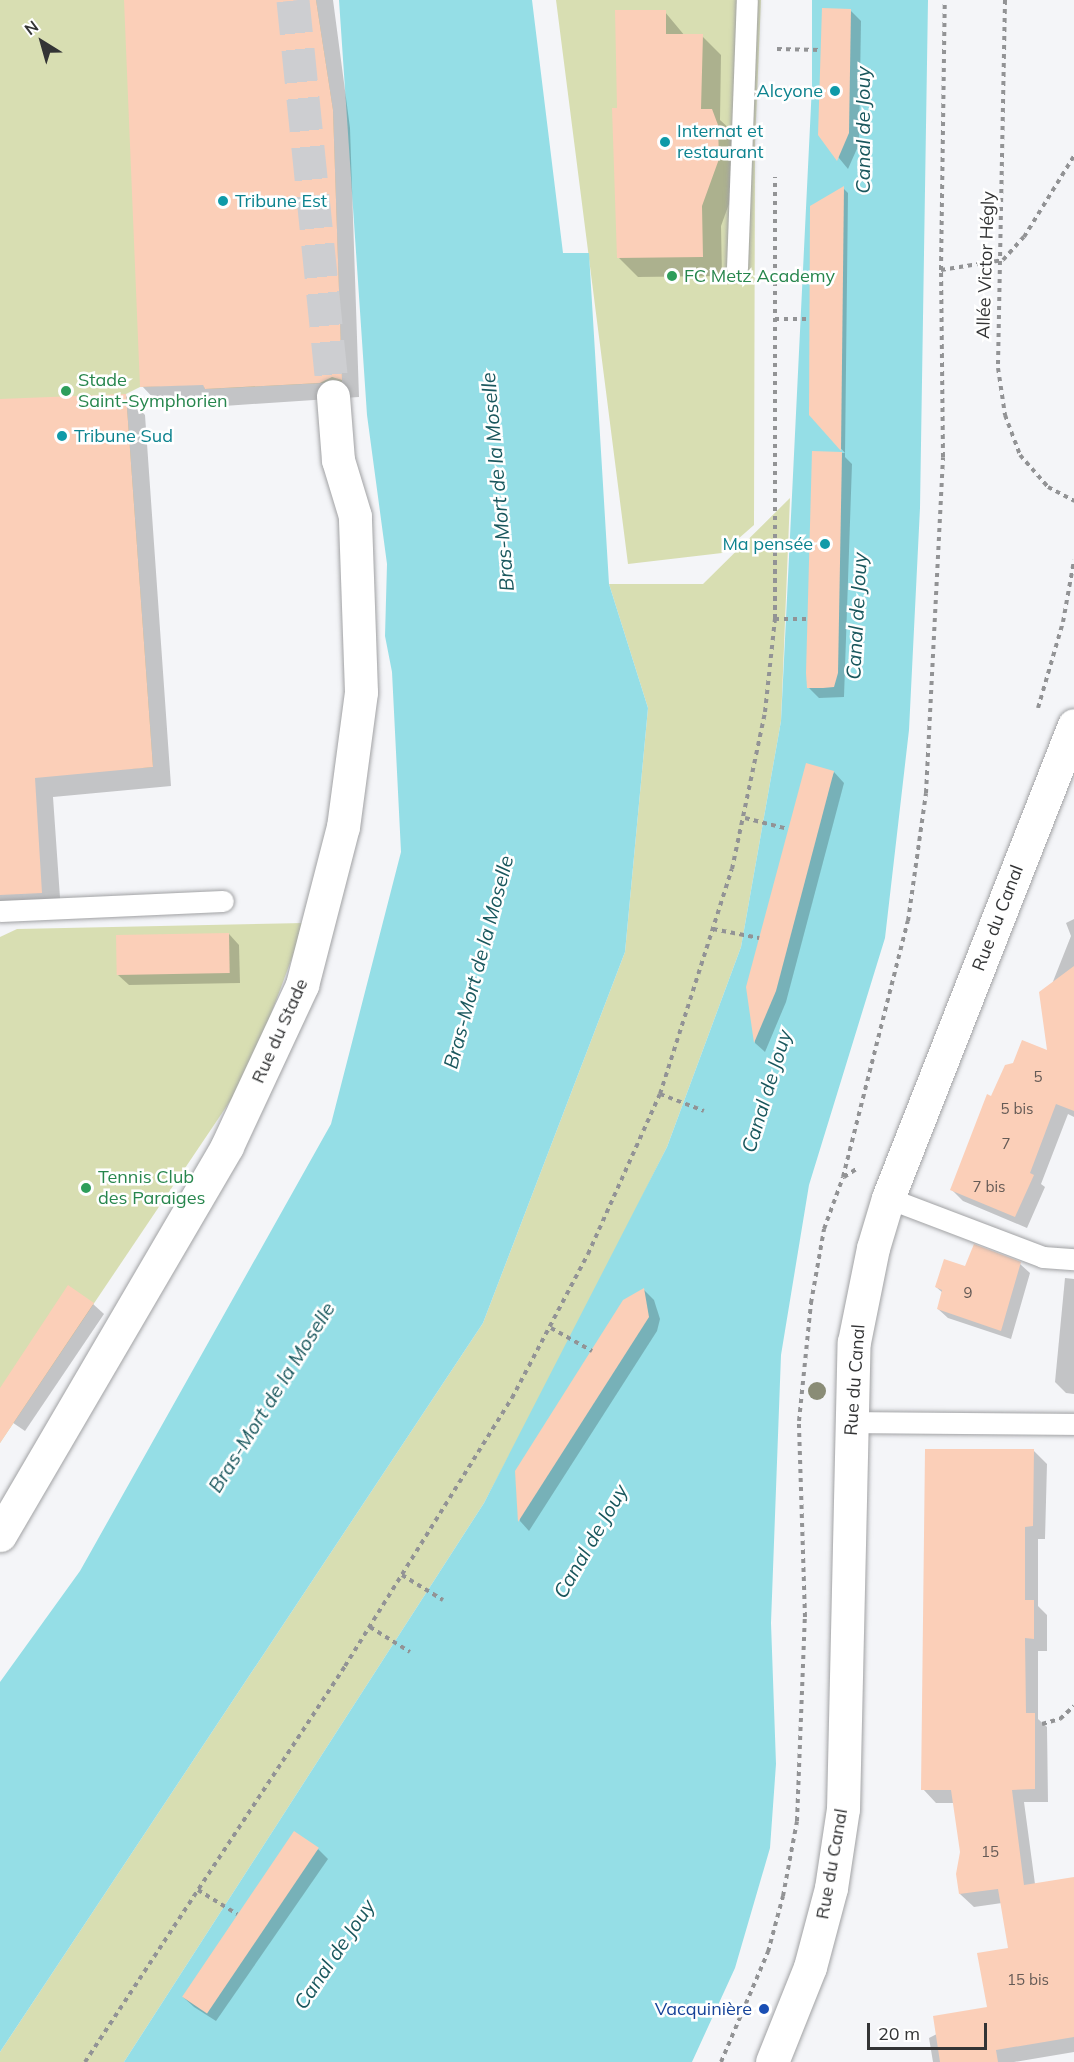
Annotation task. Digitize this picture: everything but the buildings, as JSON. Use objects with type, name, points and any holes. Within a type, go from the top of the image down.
[{"type":"street","name":"Rue du Stade","points":[[0,1535],[226,1146],[302,986],[343,827],[361,692],[355,516],[338,460],[333,396]]},
{"type":"street","name":"Rue du Canal","points":[[778,2057],[810,1967],[831,1888],[843,1809],[854,1342],[873,1248],[888,1198],[1074,725]]},
{"type":"lane","points":[[737,268],[747,0]]},
{"type":"lane","points":[[0,911],[223,902]]},
{"type":"lane","points":[[888,1198],[1043,1257],[1074,1259]]},
{"type":"lane","points":[[851,1422],[1074,1424]]},
{"type":"path","points":[[721,2062],[768,1952],[783,1896],[797,1821],[805,1617],[799,1421],[811,1303],[825,1229],[843,1177],[908,921],[927,793],[943,457],[941,270],[945,0]]},
{"type":"path","name":"Allée Victor Hégly","points":[[1005,0],[1003,260],[996,325],[1005,415],[1020,455],[1048,487],[1074,501]]},
{"type":"path","points":[[774,61],[775,39]]},
{"type":"path","points":[[784,49],[821,50]]},
{"type":"path","points":[[941,270],[1003,260],[1024,237],[1074,156]]},
{"type":"path","points":[[85,2062],[370,1627],[552,1328],[660,1094],[713,929],[745,818],[765,712],[775,619],[775,166]]},
{"type":"path","points":[[775,319],[809,319]]},
{"type":"path","points":[[1035,717],[1063,622],[1074,560]]},
{"type":"path","points":[[775,619],[808,619]]},
{"type":"path","points":[[745,818],[788,829]]},
{"type":"path","points":[[713,929],[759,938]]},
{"type":"path","points":[[660,1094],[704,1111]]},
{"type":"path","points":[[552,1328],[592,1351]]},
{"type":"path","points":[[402,1575],[443,1600]]},
{"type":"path","points":[[370,1627],[410,1652]]},
{"type":"path","points":[[1042,1724],[1060,1719],[1074,1706]]},
{"type":"path","points":[[198,1890],[237,1914]]},
{"type":"green space","name":"Stade Saint-Symphorien","points":[[0,0],[316,0],[333,110],[342,382],[205,389],[203,384],[140,387],[126,394],[153,767],[0,778]]},
{"type":"green space","name":"FC Metz Academy","points":[[556,0],[761,0],[755,143],[754,525],[722,553],[628,564]]},
{"type":"green space","points":[[790,498],[781,721],[741,947],[667,1147],[569,1342],[484,1503],[124,2062],[0,2062],[0,2052],[483,1323],[625,952],[648,708],[609,584],[703,584]]},
{"type":"green space","name":"Tennis Club des Paraiges","points":[[305,923],[249,1073],[0,1443],[0,937],[17,929]]},
{"type":"water","name":"Bras-Mort de la Moselle","points":[[339,0],[532,0],[563,253],[589,253],[609,584],[648,708],[625,952],[483,1323],[0,2052],[0,1682],[80,1571],[331,1124],[401,852],[392,672],[385,636],[387,564],[367,415]]},
{"type":"water","name":"Canal de Jouy","points":[[812,0],[928,0],[920,508],[909,730],[885,938],[809,1185],[781,1355],[771,1623],[776,1764],[770,1848],[735,1968],[692,2062],[124,2062],[484,1503],[667,1147],[741,947],[781,721],[812,85]]},
{"type":"tunnel","points":[[293,0],[333,396]]},
{"type":"place","name":"Alcyone","points":[[835,91]]},
{"type":"place","name":"Internat et restaurant","points":[[665,142]]},
{"type":"place","name":"Tribune Est","points":[[223,201]]},
{"type":"place","name":"FC Metz Academy","points":[[672,276]]},
{"type":"place","name":"Stade Saint-Symphorien","points":[[66,391]]},
{"type":"place","name":"Tribune Sud","points":[[62,436]]},
{"type":"place","name":"Ma pensée","points":[[825,544]]},
{"type":"place","name":"Tennis Club des Paraiges","points":[[86,1188]]},
{"type":"place","name":"Vacquinière","points":[[764,2009]]}]
